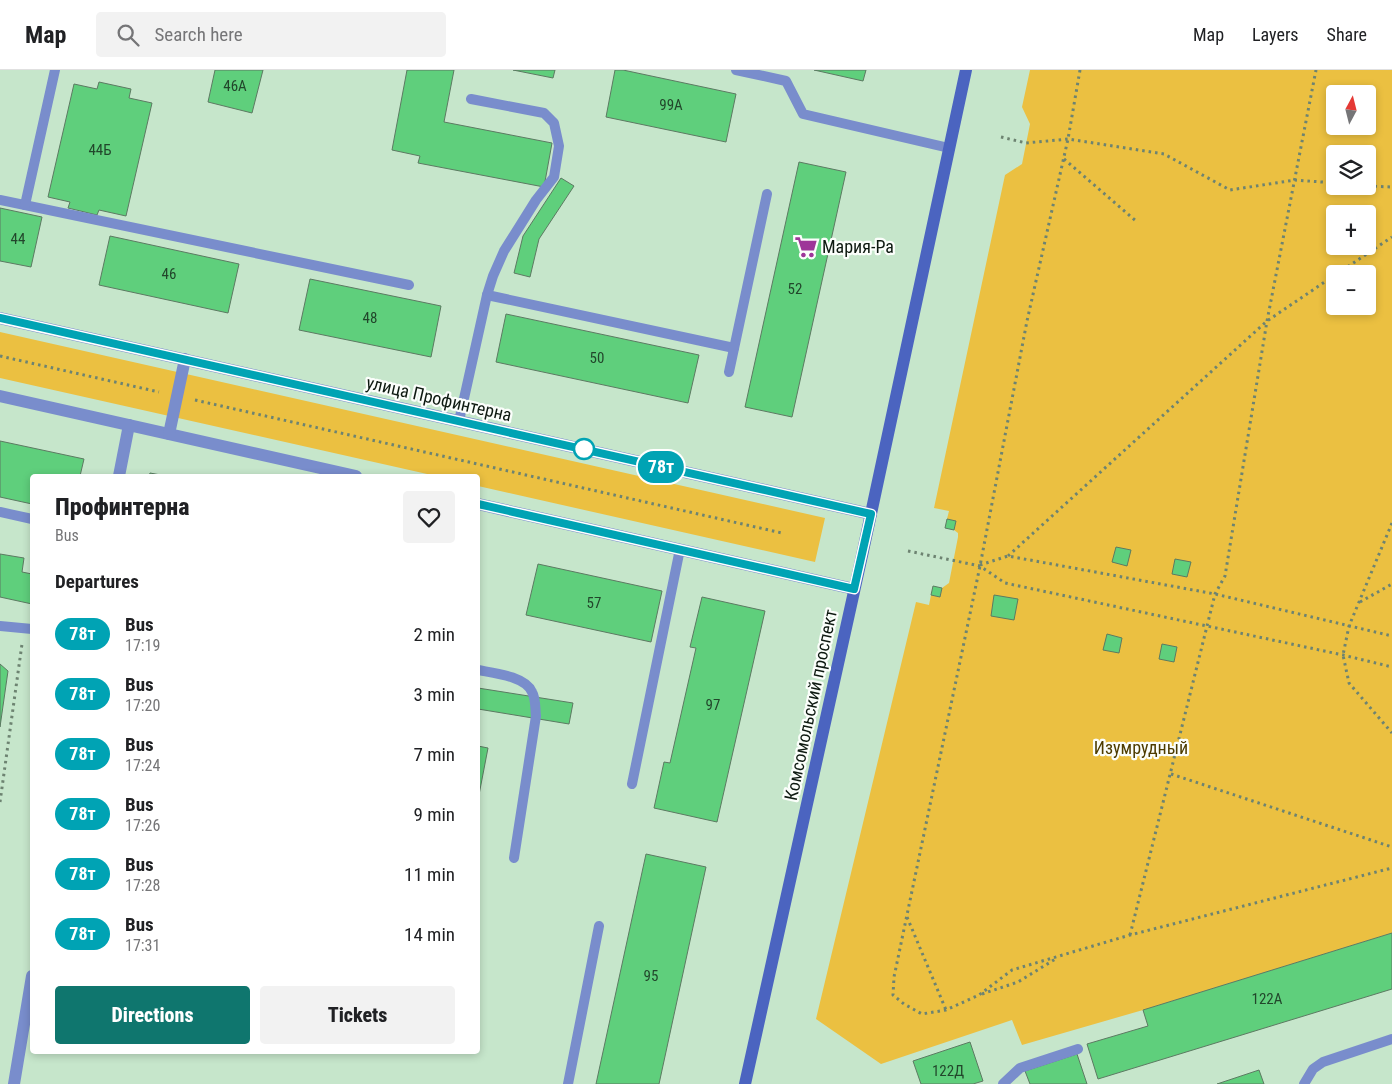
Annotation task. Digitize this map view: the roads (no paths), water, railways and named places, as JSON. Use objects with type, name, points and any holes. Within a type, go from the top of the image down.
[{"type":"main road","name":"Комсомольский проспект","points":[[745,1084],[871,514],[966,70]]},
{"type":"street","name":"улица Профинтерна","points":[[0,318],[871,514]]},
{"type":"street","points":[[169,434],[185,359]]},
{"type":"street","points":[[0,396],[169,434],[328,473]]},
{"type":"street","points":[[119,474],[129,425]]},
{"type":"street","points":[[480,504],[854,589]]},
{"type":"street","points":[[14,1084],[30,988]]},
{"type":"lane","points":[[25,205],[55,70]]},
{"type":"lane","points":[[736,70],[786,81]]},
{"type":"lane","points":[[788,70],[786,81],[803,114],[949,148]]},
{"type":"lane","points":[[459,421],[487,295],[493,276],[504,251],[536,200],[554,177],[559,146],[554,124],[544,113],[471,99]]},
{"type":"lane","points":[[730,372],[767,194]]},
{"type":"lane","points":[[0,200],[409,285]]},
{"type":"lane","points":[[487,295],[734,348]]},
{"type":"lane","points":[[0,512],[30,520]]},
{"type":"lane","points":[[632,784],[680,549]]},
{"type":"lane","points":[[0,626],[30,629]]},
{"type":"lane","points":[[480,670],[505,675],[521,682],[531,690],[535,701],[536,716],[514,858]]},
{"type":"lane","points":[[568,1084],[599,926]]},
{"type":"lane","points":[[1304,1084],[1313,1069],[1323,1062],[1392,1039]]},
{"type":"lane","points":[[1003,1084],[1020,1068],[1078,1049]]},
{"type":"place","name":"Мария-Ра","points":[[806,247]]},
{"type":"park label","name":"Изумрудный","points":[[1141,748]]}]
